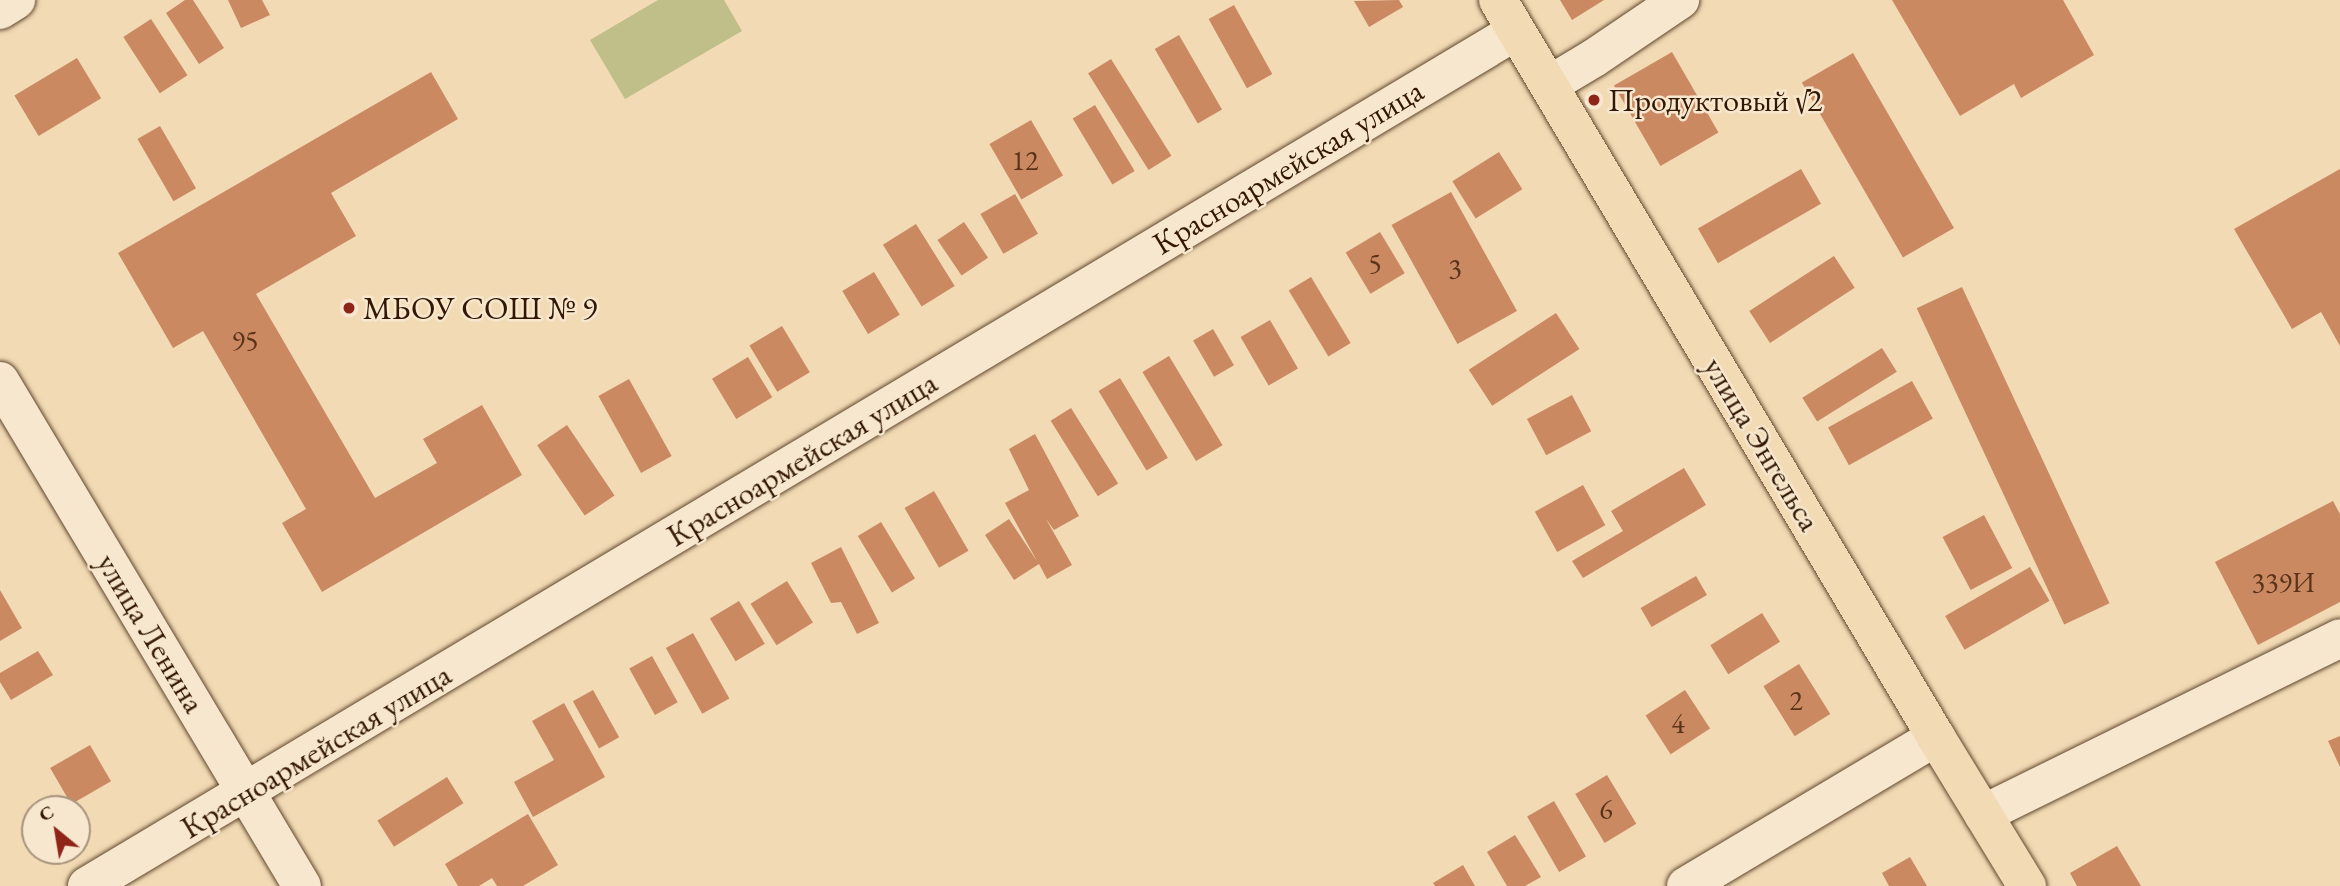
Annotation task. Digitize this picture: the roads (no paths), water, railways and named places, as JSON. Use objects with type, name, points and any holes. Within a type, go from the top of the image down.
[{"type":"main road","name":"улица Энгельса","points":[[1507,15],[2027,886]]},
{"type":"street","points":[[0,10],[16,0]]},
{"type":"street","points":[[1549,85],[1680,0]]},
{"type":"street","name":"Красноармейская улица","points":[[87,886],[247,792],[1507,15]]},
{"type":"street","name":"улица Ленина","points":[[0,381],[302,886]]},
{"type":"street","points":[[1983,814],[2340,638]]},
{"type":"street","points":[[1686,886],[1936,737]]},
{"type":"place","name":"Продуктовый √2","points":[[1594,100]]},
{"type":"place","name":"МБОУ СОШ № 9","points":[[349,308]]}]
